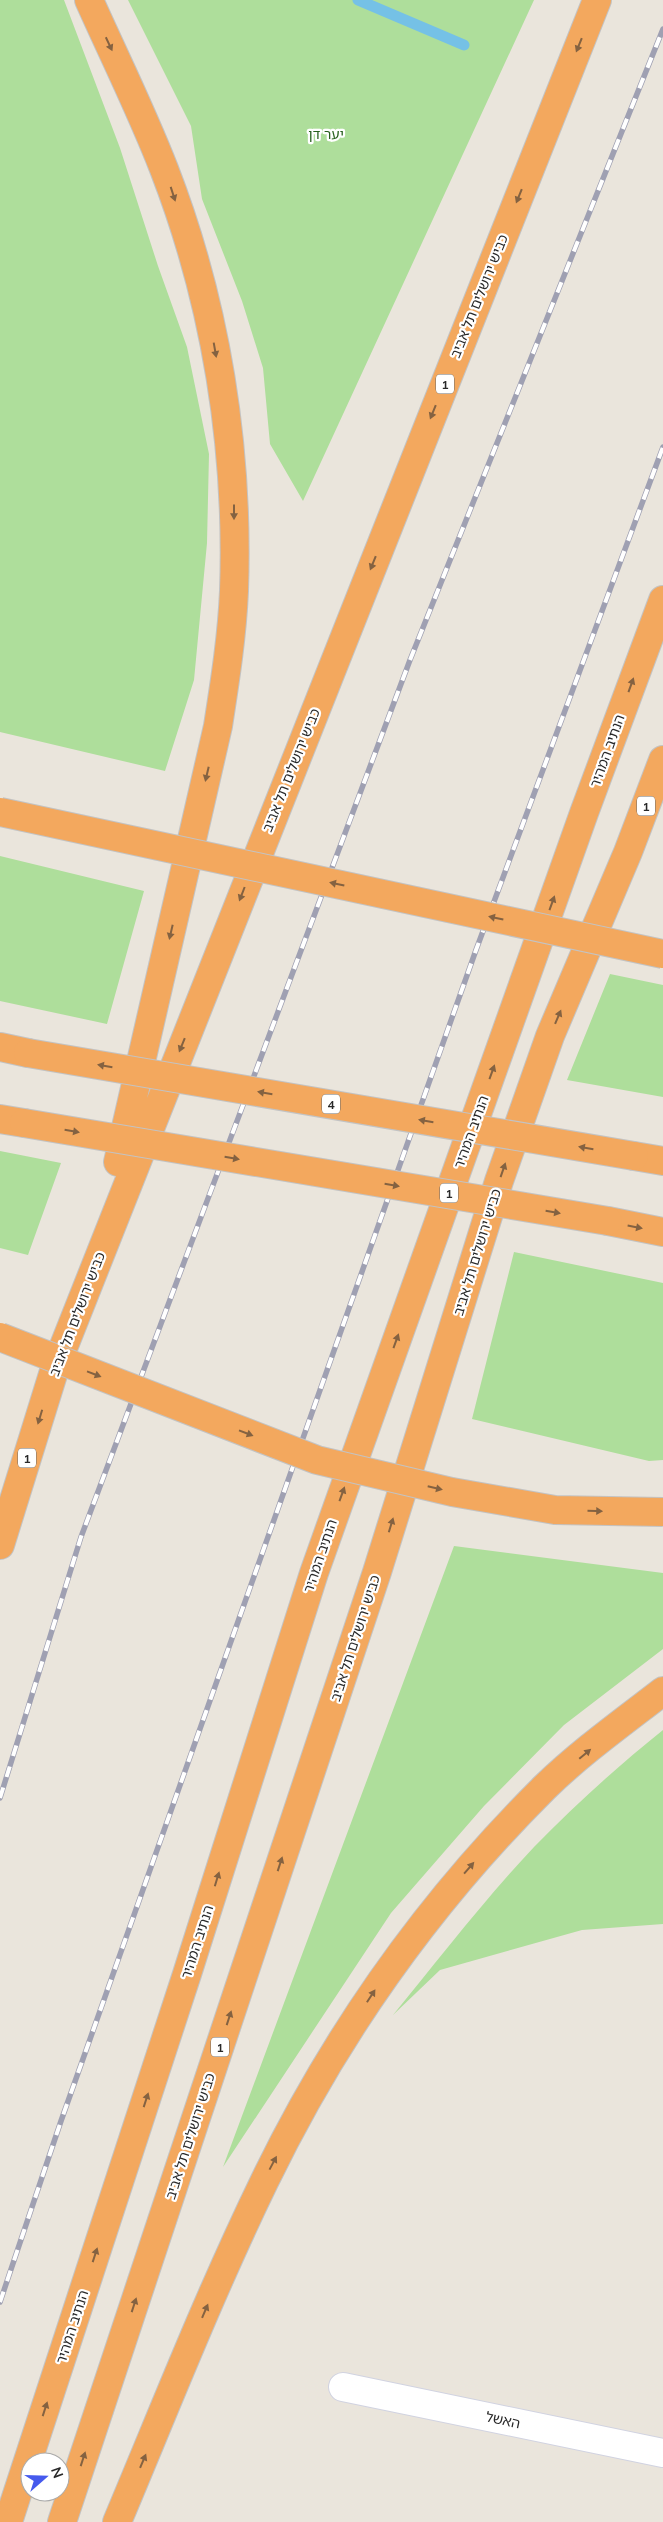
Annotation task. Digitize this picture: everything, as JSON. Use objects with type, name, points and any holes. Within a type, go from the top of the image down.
[{"type":"highway","points":[[89,0],[165,169],[191,252],[212,330],[229,427],[234,505],[234,592],[228,657],[218,726],[93,1273]]},
{"type":"highway","name":"כביש ירושלים תל אביב","points":[[0,1545],[54,1370],[597,0]]},
{"type":"highway","name":"הנתיב המהיר","points":[[8,2522],[187,1974],[314,1572],[578,832],[663,600]]},
{"type":"highway","name":"כביש ירושלים תל אביב","points":[[62,2522],[374,1581],[499,1181],[550,1036],[628,852],[663,760]]},
{"type":"highway","points":[[0,792],[190,852]]},
{"type":"highway","points":[[0,812],[663,954]]},
{"type":"highway","name":"4","points":[[0,1046],[663,1161]]},
{"type":"highway","points":[[12,1121],[663,1232]]},
{"type":"highway","points":[[0,1337],[317,1460],[452,1492],[555,1510],[663,1512]]},
{"type":"highway","points":[[118,2522],[209,2301],[264,2181],[299,2115],[369,1999],[431,1913],[482,1853],[547,1786],[663,1691]]},
{"type":"street","name":"האשל","points":[[343,2387],[663,2453]]},
{"type":"green space","points":[[0,0],[64,0],[120,148],[158,266],[187,347],[209,454],[207,543],[194,680],[165,771],[0,732]]},
{"type":"green space","name":"יער דן","points":[[128,0],[534,0],[303,501],[270,444],[263,368],[242,301],[202,199],[191,126]]},
{"type":"green space","points":[[0,856],[144,891],[107,1024],[0,1001]]},
{"type":"green space","points":[[610,974],[663,985],[663,1097],[567,1080]]},
{"type":"green space","points":[[0,1151],[61,1163],[28,1255],[0,1248]]},
{"type":"green space","points":[[514,1252],[663,1283],[663,1460],[649,1461],[472,1419]]},
{"type":"green space","points":[[454,1546],[663,1573],[663,1649],[564,1725],[484,1806],[391,1913],[223,2167]]},
{"type":"green space","points":[[663,1730],[663,1924],[582,1930],[440,1970],[393,2015],[515,1867],[597,1786]]},
{"type":"waterway","points":[[358,0],[464,45]]},
{"type":"railway","points":[[0,1798],[81,1537],[410,660],[663,29]]},
{"type":"railway","points":[[0,2302],[61,2121],[476,950],[663,447]]}]
